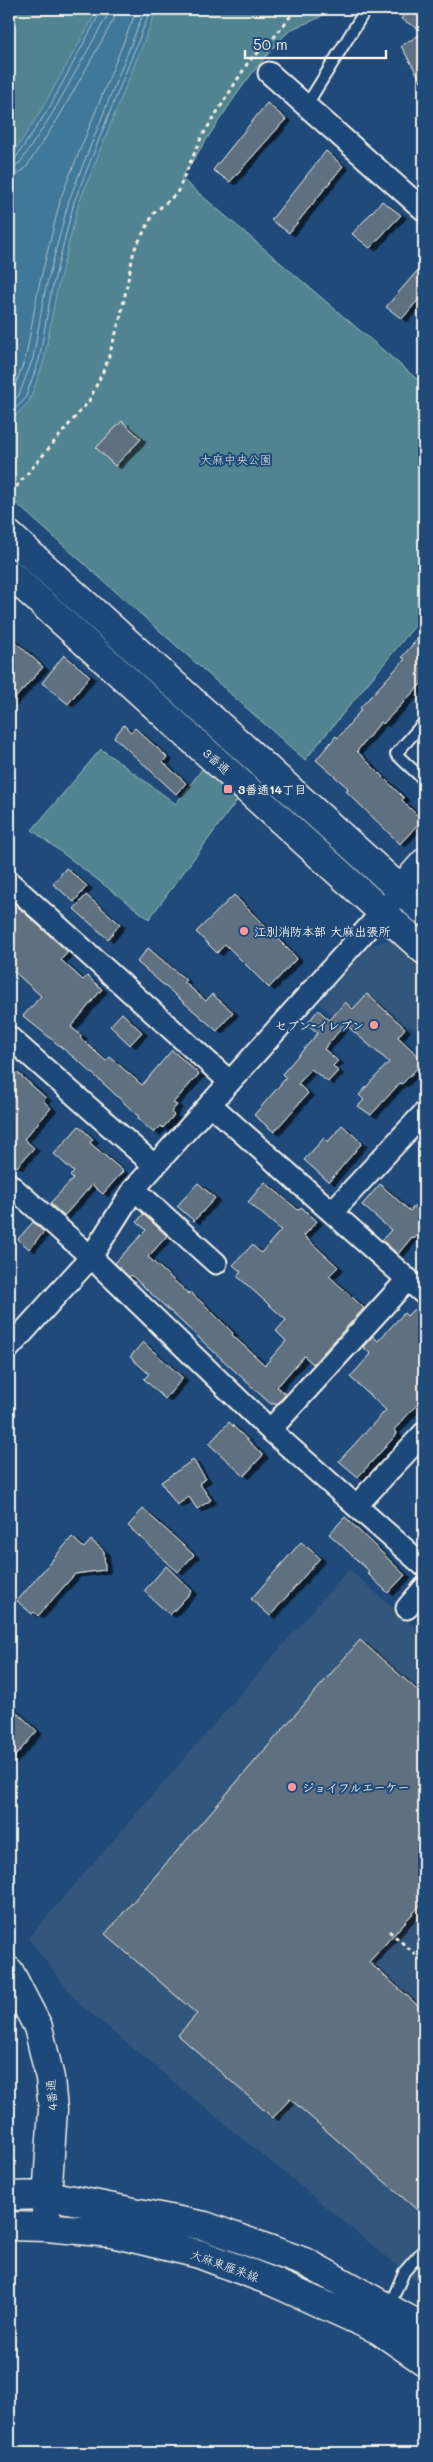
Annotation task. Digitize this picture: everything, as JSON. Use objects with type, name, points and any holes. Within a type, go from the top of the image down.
[{"type":"street","points":[[269,73],[424,210]]},
{"type":"street","points":[[9,536],[424,910]]},
{"type":"street","name":"3番通","points":[[9,573],[424,950]]},
{"type":"street","points":[[9,1348],[91,1257],[134,1189],[383,912],[424,863]]},
{"type":"street","points":[[9,882],[230,1082]]},
{"type":"street","points":[[9,1036],[155,1166]]},
{"type":"street","points":[[210,1104],[424,1294]]},
{"type":"street","points":[[332,1212],[424,1113]]},
{"type":"street","points":[[9,1184],[91,1257],[270,1430],[424,1566]]},
{"type":"street","points":[[134,1189],[216,1263]]},
{"type":"street","points":[[270,1430],[408,1279]]},
{"type":"street","points":[[356,1506],[424,1433]]},
{"type":"street","points":[[407,1608],[424,1588]]},
{"type":"street","name":"4番通","points":[[9,1971],[38,2026],[50,2078],[53,2110],[46,2227]]},
{"type":"street","name":"大麻東雁来線","points":[[9,2196],[47,2194],[205,2226],[307,2262],[384,2318],[424,2361]]},
{"type":"street","name":"大麻東雁来線","points":[[9,2226],[46,2227],[111,2233],[199,2254],[273,2282],[384,2318],[424,2328]]},
{"type":"lane","points":[[306,106],[366,9]]},
{"type":"lane","points":[[424,722],[396,754],[424,780]]},
{"type":"lane","points":[[384,2318],[404,2272],[424,2249]]},
{"type":"path","points":[[16,487],[89,401],[106,365],[134,250],[154,213],[177,193],[201,138],[249,61],[272,40],[296,9]]},
{"type":"path","points":[[389,1931],[424,1962]]},
{"type":"shaded area","points":[[391,939],[424,969],[424,1037],[410,1025],[381,1058],[319,1003],[369,946]]},
{"type":"shaded area","name":"ジョイフルエーケー","points":[[349,1569],[424,1635],[424,2288],[79,2004],[28,1938]]},
{"type":"green space","name":"大麻中央公園","points":[[11,9],[328,9],[319,18],[291,30],[271,50],[230,103],[181,178],[424,385],[424,620],[418,622],[305,760],[9,497],[9,21]]},
{"type":"green space","points":[[101,749],[176,804],[202,769],[238,799],[149,919],[32,830]]},
{"type":"water","points":[[98,9],[157,9],[79,203],[56,294],[44,361],[29,402],[9,422],[9,160],[43,107]]},
{"type":"building","points":[[407,9],[424,9],[424,32],[401,19]]},
{"type":"building","points":[[424,32],[424,86],[401,46]]},
{"type":"building","points":[[267,103],[286,119],[230,182],[213,170]]},
{"type":"building","points":[[326,151],[343,166],[289,233],[271,220]]},
{"type":"building","points":[[382,201],[401,215],[370,248],[352,234]]},
{"type":"building","points":[[424,263],[424,293],[402,319],[386,307]]},
{"type":"building","points":[[122,421],[141,439],[115,466],[96,448]]},
{"type":"building","points":[[424,631],[424,681],[383,724],[381,722],[357,751],[404,798],[402,800],[422,820],[400,844],[346,791],[348,788],[316,760],[336,736],[338,738],[361,710],[360,708],[405,659],[402,657]]},
{"type":"building","points":[[9,636],[43,667],[9,705]]},
{"type":"building","points":[[64,655],[90,676],[68,704],[42,683]]},
{"type":"building","points":[[124,725],[131,732],[135,728],[167,757],[163,762],[186,783],[176,794],[114,737]]},
{"type":"building","points":[[66,868],[87,886],[74,902],[53,884]]},
{"type":"building","points":[[86,895],[120,924],[108,939],[74,909]]},
{"type":"building","points":[[234,895],[297,958],[269,988],[225,944],[217,953],[196,932]]},
{"type":"building","points":[[9,899],[68,952],[61,960],[83,980],[87,976],[102,989],[71,1027],[82,1036],[80,1038],[106,1061],[110,1057],[142,1085],[172,1050],[199,1074],[173,1103],[177,1105],[171,1112],[174,1115],[163,1128],[161,1126],[154,1133],[82,1064],[23,1016],[41,996],[9,967]]},
{"type":"building","points":[[148,948],[186,980],[184,982],[206,1001],[212,994],[233,1012],[217,1031],[137,962]]},
{"type":"building","points":[[367,994],[405,1028],[398,1037],[424,1061],[402,1084],[400,1083],[371,1115],[358,1106],[364,1100],[359,1095],[389,1062],[345,1024],[324,1049],[338,1061],[333,1066],[338,1071],[328,1082],[311,1069],[298,1084],[308,1093],[274,1132],[254,1115],[286,1078],[282,1074],[318,1033],[307,1024],[318,1010],[330,1020],[345,1002],[353,1009]]},
{"type":"building","points":[[122,1013],[142,1032],[130,1045],[110,1026]]},
{"type":"building","points":[[9,1065],[46,1098],[43,1100],[51,1108],[24,1139],[34,1148],[17,1167],[9,1160]]},
{"type":"building","points":[[342,1125],[362,1143],[329,1182],[304,1160],[324,1138],[328,1142]]},
{"type":"building","points":[[79,1126],[93,1139],[90,1143],[123,1171],[103,1194],[92,1185],[64,1216],[50,1203],[73,1179],[70,1176],[74,1172],[54,1154]]},
{"type":"building","points":[[265,1182],[298,1210],[301,1207],[317,1221],[304,1236],[338,1267],[329,1276],[364,1308],[313,1364],[304,1356],[277,1387],[286,1394],[277,1404],[271,1404],[131,1275],[129,1277],[115,1263],[146,1230],[137,1222],[143,1214],[167,1236],[148,1257],[189,1294],[190,1292],[207,1307],[233,1333],[232,1335],[265,1365],[286,1341],[276,1331],[286,1320],[237,1276],[241,1272],[233,1265],[252,1245],[261,1253],[281,1230],[248,1202]]},
{"type":"building","points":[[198,1183],[215,1198],[194,1221],[177,1206]]},
{"type":"building","points":[[380,1184],[410,1211],[416,1204],[424,1211],[424,1227],[414,1239],[412,1237],[398,1254],[382,1240],[391,1230],[362,1205]]},
{"type":"building","points":[[33,1222],[44,1232],[29,1249],[18,1239]]},
{"type":"building","points":[[414,1309],[424,1318],[424,1397],[394,1430],[397,1434],[358,1477],[339,1461],[386,1410],[350,1377],[371,1354],[363,1347],[373,1336],[378,1341],[404,1313],[407,1316]]},
{"type":"building","points":[[143,1342],[183,1378],[165,1399],[144,1379],[149,1374],[130,1357]]},
{"type":"building","points":[[229,1422],[263,1455],[244,1476],[209,1444]]},
{"type":"building","points":[[193,1460],[206,1479],[199,1483],[211,1500],[197,1509],[189,1497],[177,1505],[161,1482]]},
{"type":"building","points":[[143,1509],[194,1555],[178,1572],[128,1526]]},
{"type":"building","points":[[345,1517],[405,1575],[388,1593],[367,1573],[369,1571],[329,1534]]},
{"type":"building","points":[[72,1537],[84,1548],[91,1540],[104,1551],[105,1570],[75,1574],[38,1616],[34,1612],[32,1614],[17,1601]]},
{"type":"building","points":[[301,1542],[320,1558],[270,1616],[251,1599]]},
{"type":"building","points":[[166,1566],[192,1591],[170,1615],[144,1591]]},
{"type":"building","name":"ジョイフルエーケー","points":[[360,1640],[424,1696],[424,1901],[369,1962],[424,2011],[424,2216],[290,2099],[273,2118],[178,2035],[197,2014],[105,1934]]},
{"type":"building","points":[[9,1705],[37,1731],[9,1763]]},
{"type":"place","name":"3番通14丁目","points":[[228,789]]},
{"type":"place","name":"江別消防本部 大麻出張所","points":[[244,931]]},
{"type":"place","name":"セブン-イレブン","points":[[374,1025]]},
{"type":"place","name":"ジョイフルエーケー","points":[[292,1787]]}]
